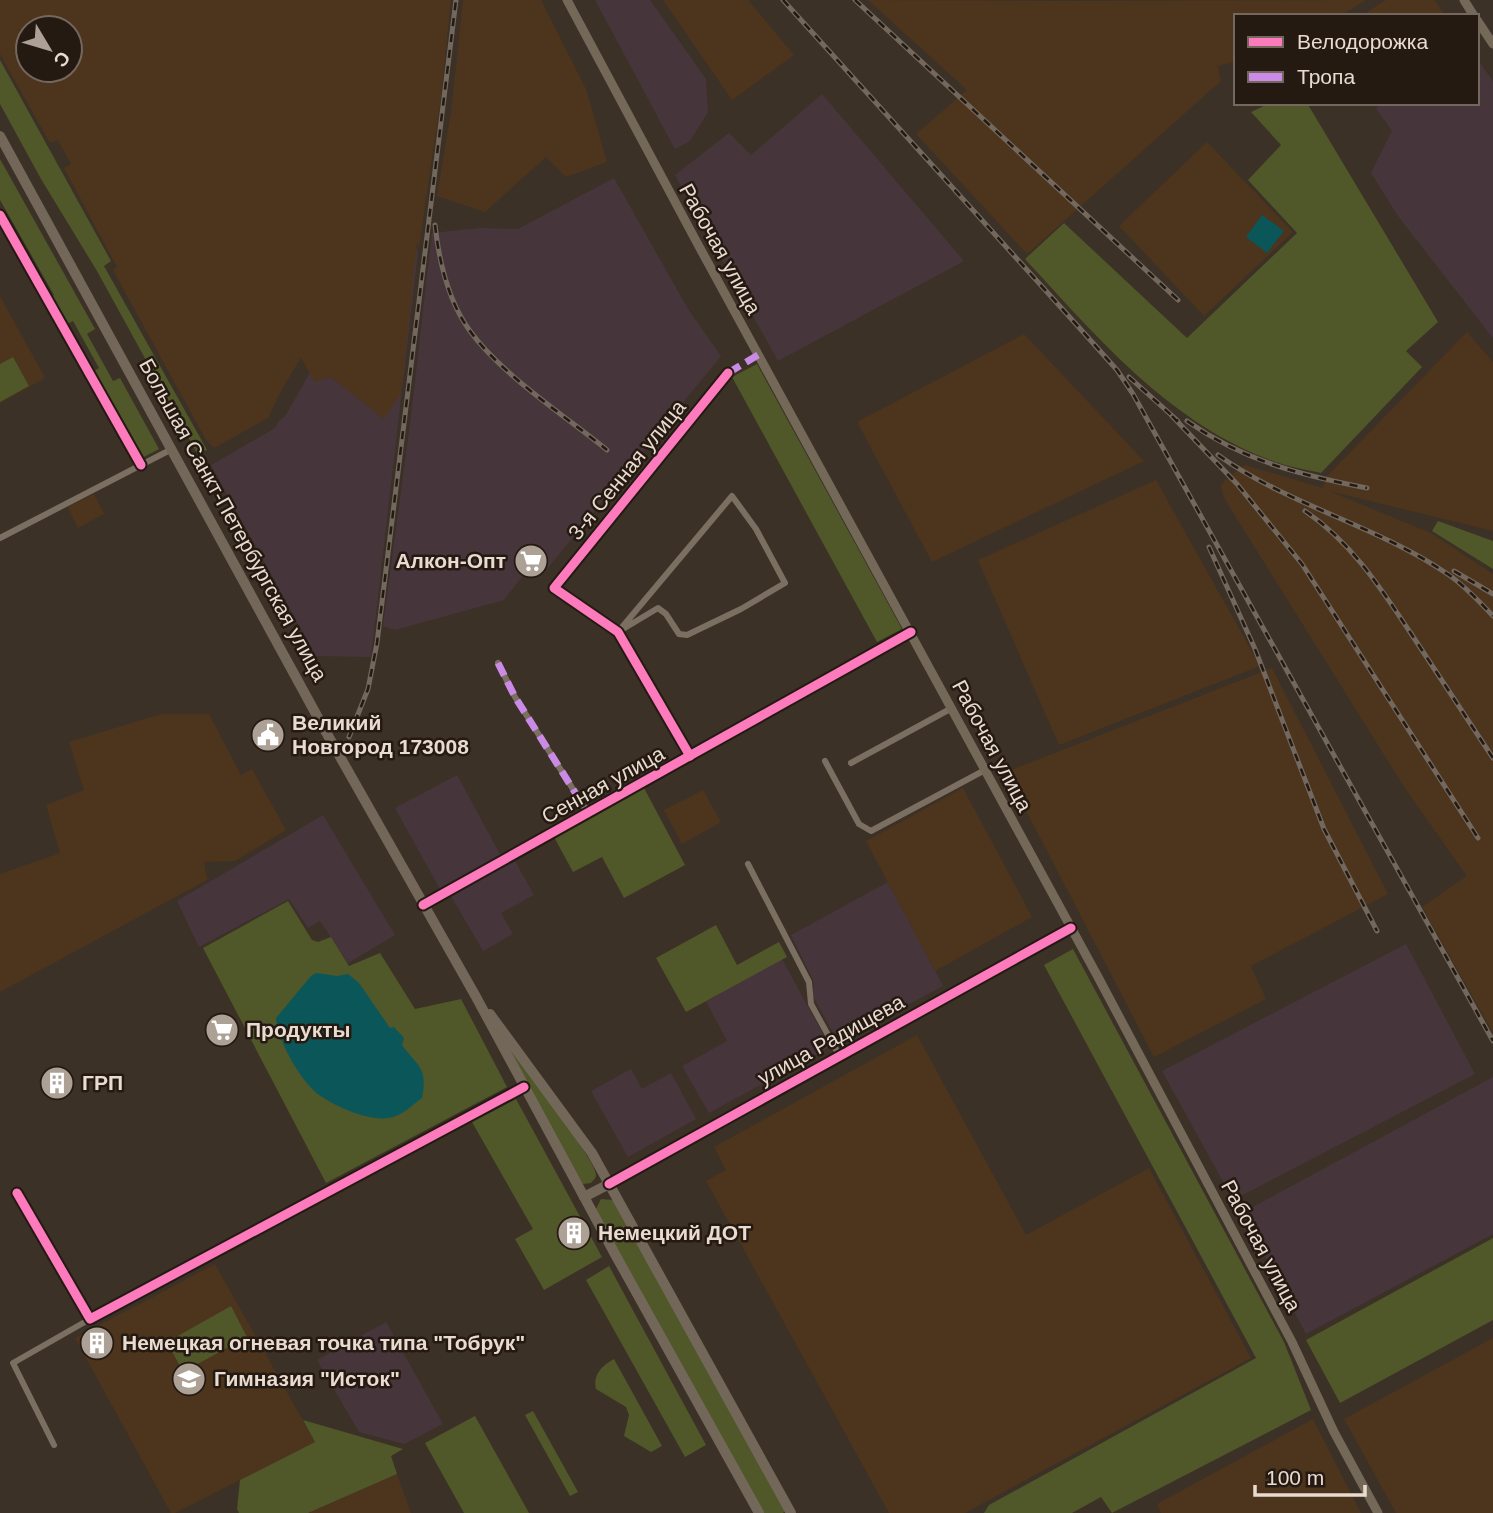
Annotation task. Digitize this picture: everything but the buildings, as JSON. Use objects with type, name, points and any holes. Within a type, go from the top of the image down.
[{"type":"main road","name":"Рабочая улица","points":[[567,0],[683,218],[1071,928],[1292,1342],[1334,1432],[1378,1513]]},
{"type":"main road","points":[[1479,23],[1493,44]]},
{"type":"main road","name":"Большая Санкт-Петербургская улица","points":[[0,136],[759,1513]]},
{"type":"main road","name":"Большая Санкт-Петербургская улица","points":[[475,995],[592,1153],[791,1513]]},
{"type":"main road","points":[[584,1197],[608,1184]]},
{"type":"street","points":[[0,215],[141,466]]},
{"type":"street","name":"3-я Сенная улица","points":[[618,632],[554,588],[728,373]]},
{"type":"street","points":[[0,538],[172,449]]},
{"type":"street","points":[[732,496],[756,528],[785,583],[741,609],[687,635],[679,634],[666,614],[658,608],[618,632],[732,496]]},
{"type":"street","points":[[618,632],[690,756]]},
{"type":"street","name":"Сенная улица","points":[[423,905],[911,632]]},
{"type":"street","points":[[498,663],[515,697],[588,813]]},
{"type":"street","points":[[851,763],[952,708]]},
{"type":"street","points":[[825,761],[859,824],[871,831],[985,770]]},
{"type":"street","points":[[748,864],[810,982],[811,1004],[839,1055]]},
{"type":"street","name":"улица Радищева","points":[[608,1184],[1071,928]]},
{"type":"street","points":[[54,1445],[13,1363],[90,1319],[524,1087]]},
{"type":"street","points":[[18,1193],[90,1319]]},
{"type":"shaded area","points":[[0,0],[451,0],[441,98],[419,247],[417,243],[401,393],[384,419],[331,377],[315,382],[301,358],[268,418],[214,448],[206,440],[113,270],[117,267],[64,168],[71,164],[58,140],[50,143],[17,84],[84,84],[84,14],[14,14],[14,79],[0,54]]},
{"type":"shaded area","points":[[463,0],[541,0],[586,89],[607,162],[566,177],[546,157],[485,212],[437,196],[451,112]]},
{"type":"shaded area","points":[[595,0],[650,0],[706,79],[708,112],[690,141],[675,149]]},
{"type":"shaded area","points":[[663,0],[748,0],[794,55],[732,100]]},
{"type":"shaded area","points":[[868,0],[1366,0],[1344,14],[1234,14],[1234,62],[1218,66],[1221,81],[1027,254],[916,134],[967,90]]},
{"type":"shaded area","points":[[1386,0],[1434,0],[1444,14],[1364,14]]},
{"type":"shaded area","points":[[318,26],[418,252],[371,657],[316,656],[211,465],[275,428],[286,415],[313,367]]},
{"type":"shaded area","points":[[1479,62],[1493,81],[1493,338],[1398,216],[1371,173],[1392,131],[1376,108],[1380,105],[1479,105]]},
{"type":"shaded area","points":[[822,94],[964,261],[778,361],[675,175],[729,133],[751,155]]},
{"type":"shaded area","points":[[1207,142],[1293,232],[1204,316],[1119,226]]},
{"type":"shaded area","points":[[614,178],[688,309],[721,356],[543,574],[527,570],[504,600],[395,630],[383,626],[432,233],[480,228],[518,229]]},
{"type":"shaded area","points":[[0,296],[45,378],[0,403]]},
{"type":"shaded area","points":[[1467,332],[1493,362],[1493,531],[1329,491],[1431,533],[1493,574],[1493,1033],[1422,907],[1467,876],[1406,790],[1224,498],[1221,486],[1245,465],[1323,488],[1326,477]]},
{"type":"shaded area","points":[[1024,334],[1144,461],[932,562],[857,422]]},
{"type":"shaded area","points":[[1156,480],[1260,666],[1059,745],[978,560]]},
{"type":"shaded area","points":[[94,494],[104,514],[78,528],[68,507]]},
{"type":"shaded area","points":[[1272,668],[1388,894],[1251,966],[1266,999],[1154,1057],[1006,772]]},
{"type":"shaded area","points":[[161,714],[209,714],[241,775],[252,769],[286,830],[235,861],[204,862],[207,880],[0,992],[0,874],[60,853],[46,805],[84,790],[69,742]]},
{"type":"shaded area","points":[[457,775],[502,858],[440,889],[395,808]]},
{"type":"shaded area","points":[[963,788],[1032,917],[935,971],[866,841]]},
{"type":"shaded area","points":[[703,790],[721,822],[682,844],[664,810]]},
{"type":"shaded area","points":[[323,815],[395,935],[348,963],[320,921],[308,928],[289,899],[199,947],[177,901]]},
{"type":"shaded area","points":[[515,861],[534,895],[501,913],[513,934],[483,951],[451,896]]},
{"type":"shaded area","points":[[888,882],[943,986],[838,1042],[813,996],[814,982],[791,935]]},
{"type":"shaded area","points":[[1406,944],[1475,1074],[1233,1200],[1162,1071]]},
{"type":"shaded area","points":[[782,959],[830,1047],[709,1113],[682,1066],[727,1041],[706,1001]]},
{"type":"shaded area","points":[[917,1035],[1026,1235],[1149,1168],[1251,1358],[965,1513],[889,1513],[706,1181],[726,1170],[714,1147]]},
{"type":"shaded area","points":[[631,1069],[642,1089],[671,1073],[696,1119],[628,1157],[591,1091]]},
{"type":"shaded area","points":[[1493,1077],[1493,1234],[1306,1334],[1242,1213]]},
{"type":"shaded area","name":"Гимназия \"Исток\"","points":[[215,1264],[315,1442],[171,1513],[75,1338]]},
{"type":"shaded area","points":[[386,1322],[443,1424],[404,1444],[359,1432],[317,1360]]},
{"type":"shaded area","points":[[1493,1338],[1493,1513],[1396,1513],[1344,1419]]},
{"type":"shaded area","points":[[1313,1419],[1361,1513],[1161,1513],[1157,1504]]},
{"type":"shaded area","points":[[397,1474],[411,1513],[308,1513]]},
{"type":"green space","points":[[0,60],[111,261],[104,266],[207,450],[197,453],[97,271],[41,179],[0,104]]},
{"type":"green space","points":[[1266,105],[1308,105],[1438,322],[1406,351],[1422,367],[1321,473],[1265,458],[1229,441],[1164,398],[1078,317],[1025,259],[1064,223],[1187,338],[1297,233],[1248,180],[1281,145],[1251,112]]},
{"type":"green space","points":[[0,159],[95,329],[87,334],[113,381],[120,378],[159,449],[140,459],[91,373],[99,368],[73,321],[65,325],[50,298],[54,295],[0,200]]},
{"type":"green space","points":[[13,357],[29,386],[0,402],[0,364]]},
{"type":"green space","points":[[757,364],[902,629],[877,642],[732,377]]},
{"type":"green space","points":[[1438,521],[1493,541],[1493,569],[1432,531]]},
{"type":"green space","points":[[644,788],[685,865],[624,898],[602,857],[573,872],[554,837]]},
{"type":"green space","points":[[288,901],[312,940],[318,942],[331,937],[349,966],[380,953],[415,1009],[461,999],[507,1087],[326,1183],[203,948]]},
{"type":"green space","points":[[716,925],[737,965],[779,942],[787,957],[686,1012],[656,958]]},
{"type":"green space","points":[[1073,949],[1284,1342],[1311,1410],[1112,1513],[1101,1497],[1072,1513],[984,1513],[989,1505],[1256,1358],[1044,965]]},
{"type":"green space","points":[[504,1041],[583,1149],[596,1174],[591,1183],[583,1184],[579,1181]]},
{"type":"green space","points":[[516,1099],[602,1257],[544,1290],[515,1239],[533,1229],[472,1122]]},
{"type":"green space","points":[[601,1199],[614,1200],[785,1511],[783,1513],[762,1513],[595,1211]]},
{"type":"green space","points":[[1493,1238],[1493,1320],[1340,1403],[1306,1340]]},
{"type":"green space","points":[[609,1266],[706,1445],[685,1457],[586,1280]]},
{"type":"green space","points":[[231,1306],[247,1337],[183,1372],[167,1342]]},
{"type":"green space","points":[[614,1359],[662,1446],[651,1452],[624,1436],[629,1415],[626,1407],[596,1389],[599,1371]]},
{"type":"green space","points":[[533,1411],[578,1492],[570,1496],[525,1415]]},
{"type":"green space","points":[[475,1416],[529,1513],[464,1513],[425,1443]]},
{"type":"green space","points":[[303,1420],[403,1449],[391,1456],[397,1474],[308,1513],[239,1513],[237,1509],[240,1480],[315,1442]]},
{"type":"water","points":[[1262,215],[1284,231],[1267,253],[1246,237]]},
{"type":"water","points":[[316,973],[337,976],[348,974],[359,983],[390,1028],[394,1027],[404,1038],[402,1045],[423,1073],[424,1088],[422,1098],[403,1113],[389,1118],[372,1118],[354,1113],[322,1097],[307,1083],[292,1062],[277,1027],[276,1018]]},
{"type":"railway","points":[[349,737],[368,689],[377,643],[456,0]]},
{"type":"railway","points":[[783,0],[1117,370],[1133,394],[1493,1041]]},
{"type":"railway","points":[[855,0],[1178,300]]},
{"type":"railway","points":[[435,225],[446,280],[456,307],[470,331],[516,379],[607,450]]},
{"type":"railway","points":[[1129,377],[1178,421]]},
{"type":"railway","points":[[1172,416],[1237,484],[1302,564],[1478,838]]},
{"type":"railway","points":[[1187,421],[1230,447],[1273,465],[1367,488]]},
{"type":"railway","points":[[1218,455],[1273,488],[1419,556],[1459,582],[1493,616]]},
{"type":"railway","points":[[1305,511],[1337,537],[1376,582],[1493,758]]},
{"type":"railway","points":[[1209,547],[1255,649],[1324,829],[1377,931]]},
{"type":"railway","points":[[1454,571],[1493,594]]},
{"type":"marked path","points":[[728,373],[758,355]]},
{"type":"marked path","points":[[498,663],[515,697],[588,813]]},
{"type":"cycle path","points":[[0,215],[141,465]]},
{"type":"cycle path","points":[[690,756],[618,632],[554,588],[728,373]]},
{"type":"cycle path","points":[[423,905],[911,632]]},
{"type":"cycle path","points":[[609,1184],[1071,928]]},
{"type":"cycle path","points":[[17,1193],[90,1319],[524,1087]]},
{"type":"place","name":"Алкон-Опт","points":[[531,561]]},
{"type":"place","name":"Великий Новгород 173008","points":[[268,735]]},
{"type":"place","name":"Продукты","points":[[222,1030]]},
{"type":"place","name":"ГРП","points":[[57,1083]]},
{"type":"place","name":"Немецкий ДОТ","points":[[574,1233]]},
{"type":"place","name":"Немецкая огневая точка типа \"Тобрук\"","points":[[97,1343]]},
{"type":"place","name":"Гимназия \"Исток\"","points":[[189,1379]]}]
